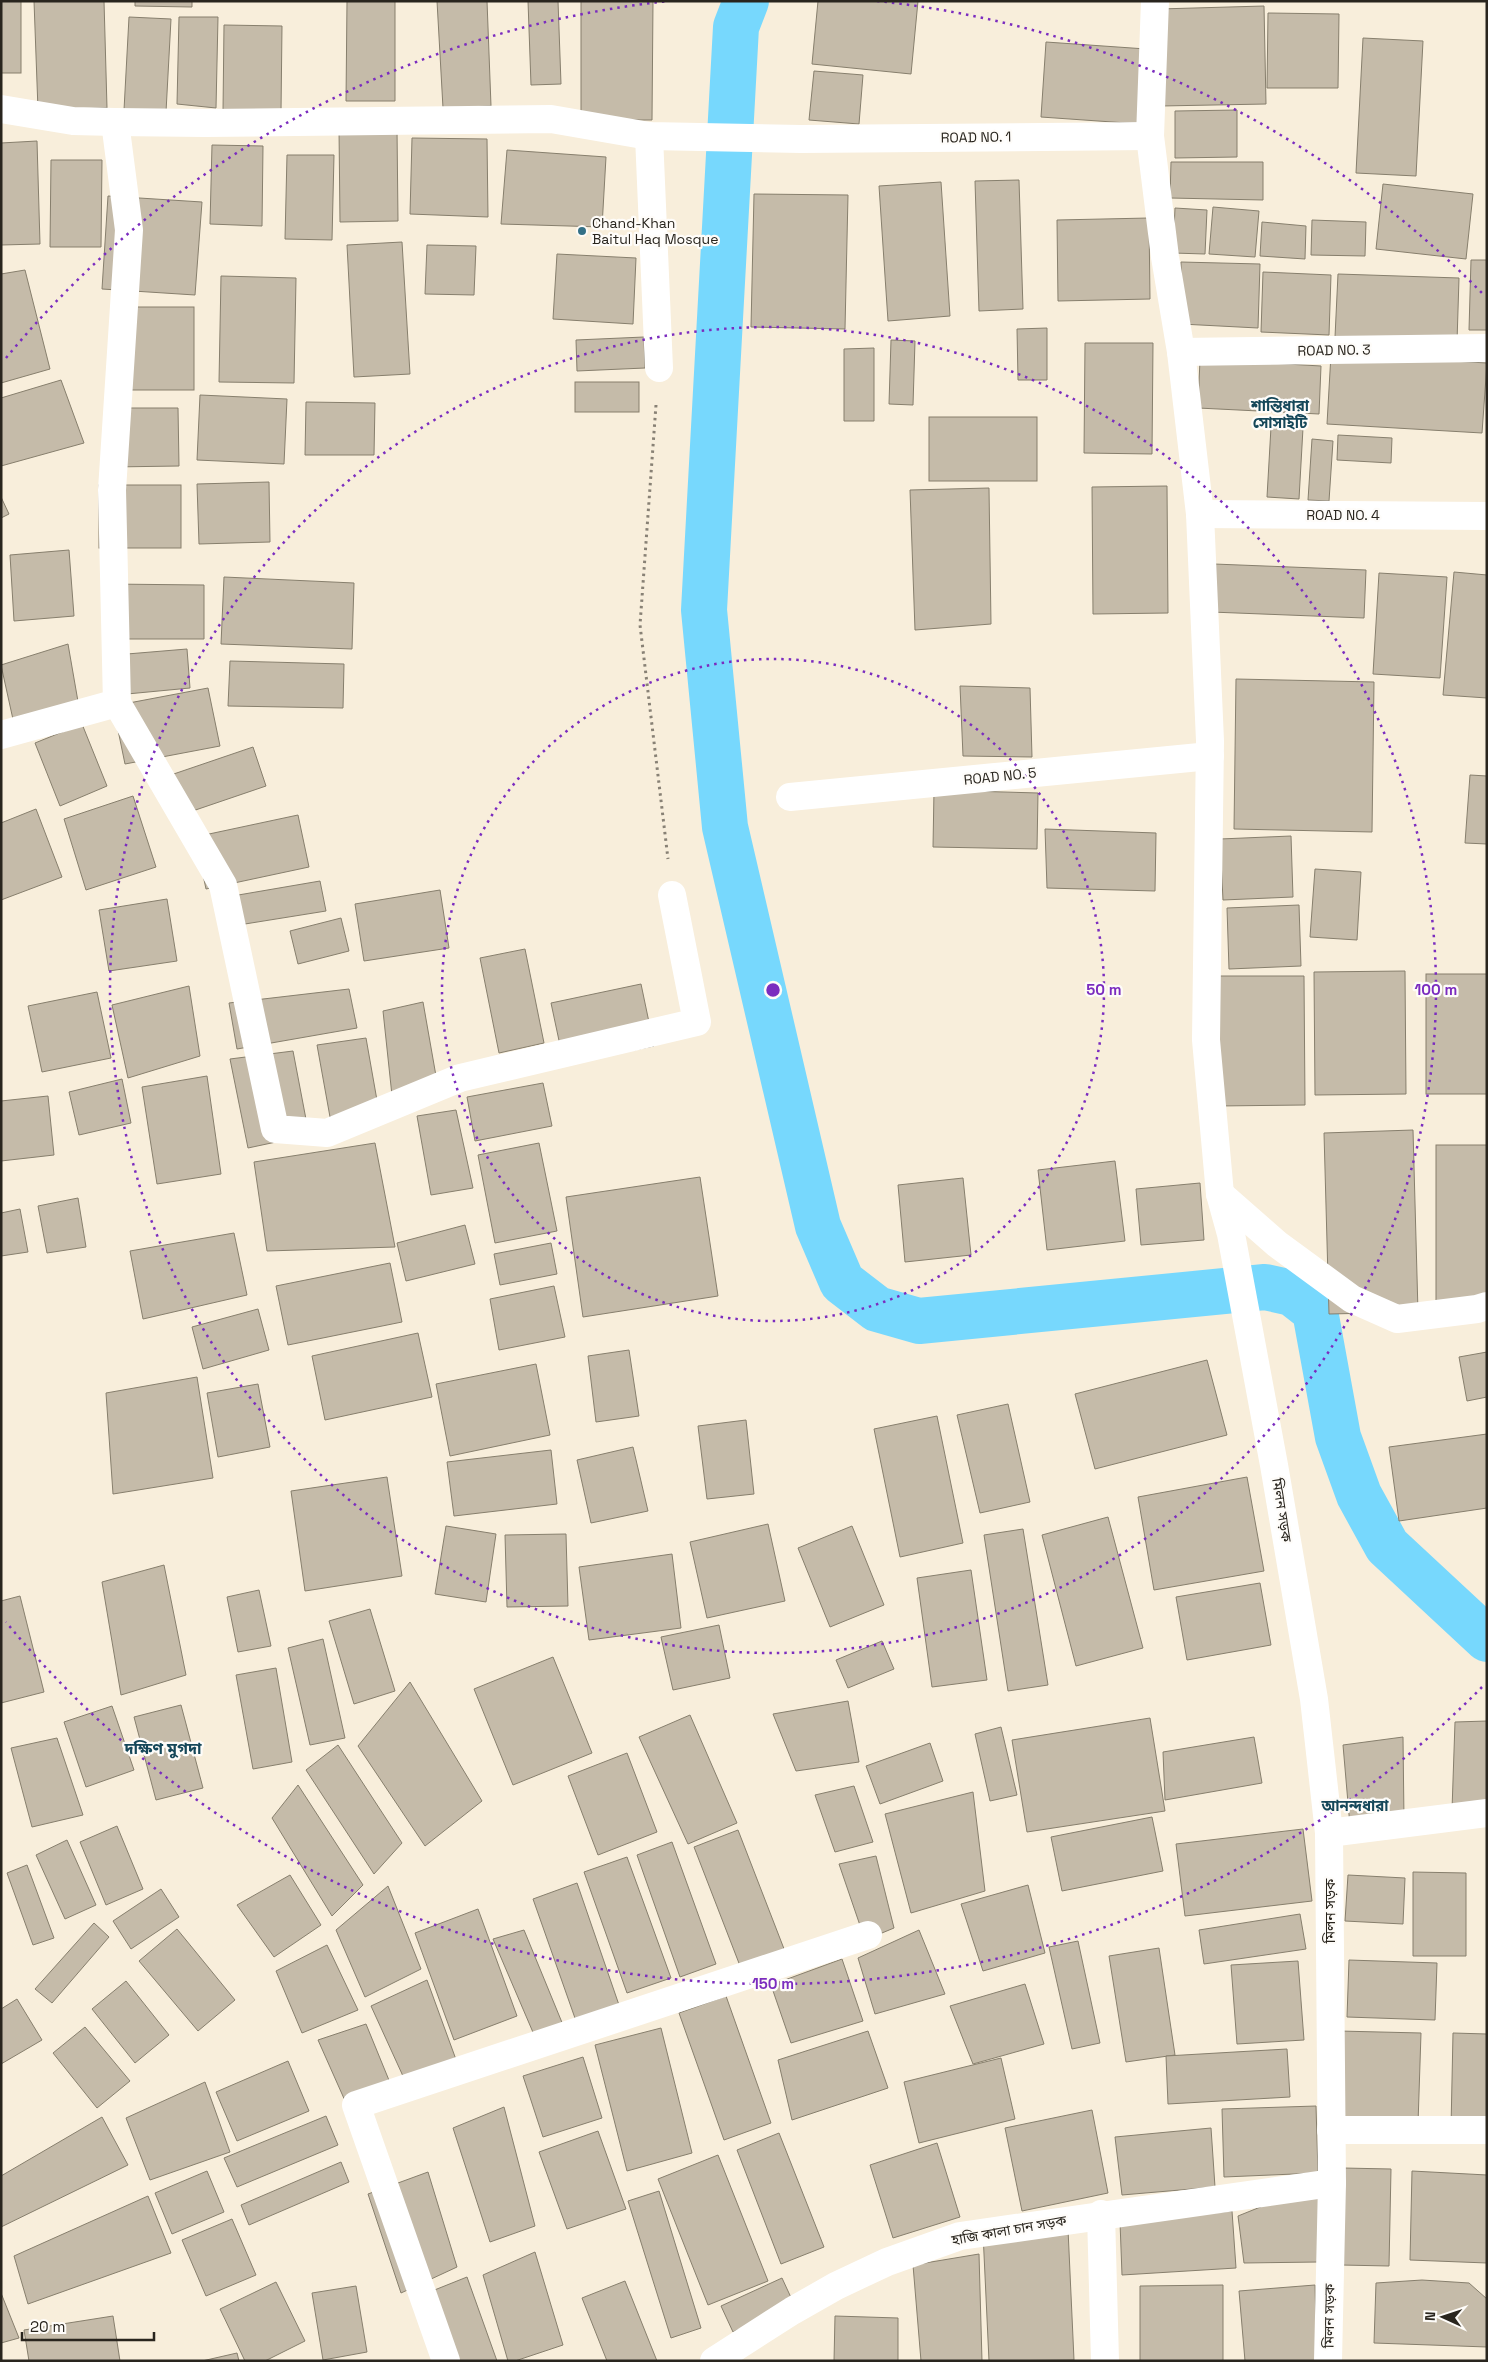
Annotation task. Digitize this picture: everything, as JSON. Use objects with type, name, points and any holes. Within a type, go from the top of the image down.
[{"type":"street","name":"মিলন সড়ক","points":[[1155,1],[1150,136],[1165,257],[1181,352],[1200,514],[1210,756],[1206,1040],[1220,1194],[1231,1234],[1274,1465],[1314,1699],[1329,1833],[1332,2183],[1328,2361]]},
{"type":"street","name":"ROAD NO. 1","points":[[1,109],[73,121],[115,122],[205,123],[551,119],[660,136],[801,139],[1150,136]]},
{"type":"street","points":[[115,122],[129,230],[112,490],[117,703],[223,884],[275,1129],[327,1133],[460,1078],[697,1022],[672,894]]},
{"type":"street","points":[[659,368],[660,136]]},
{"type":"street","name":"ROAD NO. 3","points":[[1181,352],[1487,348]]},
{"type":"street","name":"ROAD NO. 4","points":[[1200,514],[1487,516]]},
{"type":"street","points":[[1,735],[117,703]]},
{"type":"street","name":"ROAD NO. 5","points":[[790,797],[1210,756]]},
{"type":"street","points":[[1220,1194],[1276,1244],[1352,1299],[1397,1319],[1477,1310],[1487,1306]]},
{"type":"street","points":[[1329,1833],[1487,1813]]},
{"type":"street","points":[[446,2361],[356,2105],[868,1935]]},
{"type":"street","points":[[1332,2130],[1487,2130]]},
{"type":"street","name":"হাজি কালা চান সড়ক","points":[[714,2361],[792,2311],[836,2286],[887,2262],[960,2236],[1101,2214],[1332,2183]]},
{"type":"street","points":[[1101,2214],[1105,2361]]},
{"type":"path","points":[[659,368],[640,625],[672,894]]},
{"type":"building","points":[[1,1],[21,1],[21,73],[1,73]]},
{"type":"building","points":[[34,1],[104,1],[107,108],[38,110]]},
{"type":"building","points":[[135,1],[192,1],[192,7],[135,6]]},
{"type":"building","points":[[347,1],[395,1],[395,101],[346,101]]},
{"type":"building","points":[[437,1],[487,1],[491,106],[443,108]]},
{"type":"building","points":[[528,1],[558,1],[561,84],[531,85]]},
{"type":"building","points":[[581,1],[653,1],[652,120],[581,120]]},
{"type":"building","points":[[818,1],[918,1],[911,74],[812,64]]},
{"type":"building","points":[[1264,6],[1266,104],[1161,106],[1159,9]]},
{"type":"building","points":[[1268,13],[1339,14],[1338,88],[1267,88]]},
{"type":"building","points":[[129,17],[171,19],[166,112],[124,110]]},
{"type":"building","points":[[179,17],[218,17],[216,108],[177,104]]},
{"type":"building","points":[[224,25],[282,26],[281,112],[223,111]]},
{"type":"building","points":[[1363,38],[1423,41],[1416,176],[1356,173]]},
{"type":"building","points":[[1046,42],[1146,49],[1141,124],[1041,117]]},
{"type":"building","points":[[814,71],[863,75],[859,124],[809,120]]},
{"type":"building","points":[[1237,110],[1237,157],[1175,158],[1175,111]]},
{"type":"building","points":[[339,129],[397,129],[398,221],[340,222]]},
{"type":"building","points":[[412,138],[487,139],[488,217],[410,214]]},
{"type":"building","points":[[37,141],[40,244],[1,245],[1,143]]},
{"type":"building","points":[[212,145],[263,146],[262,226],[210,224]]},
{"type":"building","points":[[507,150],[606,157],[602,227],[501,224]]},
{"type":"building","points":[[287,155],[334,155],[332,240],[285,239]]},
{"type":"building","points":[[51,160],[102,160],[101,247],[50,247]]},
{"type":"building","points":[[1171,162],[1263,162],[1263,200],[1170,198]]},
{"type":"building","points":[[1019,180],[1023,309],[979,311],[975,181]]},
{"type":"building","points":[[941,182],[950,316],[888,321],[879,186]]},
{"type":"building","points":[[1383,184],[1473,194],[1466,259],[1376,249]]},
{"type":"building","points":[[754,194],[848,195],[845,329],[751,327]]},
{"type":"building","points":[[108,196],[202,202],[195,295],[102,289]]},
{"type":"building","points":[[1213,207],[1259,211],[1255,257],[1209,254]]},
{"type":"building","points":[[1175,208],[1207,210],[1205,254],[1173,253]]},
{"type":"building","points":[[1149,218],[1150,299],[1058,301],[1057,220]]},
{"type":"building","points":[[1312,220],[1366,222],[1365,256],[1311,255]]},
{"type":"building","points":[[1262,222],[1306,226],[1305,259],[1260,256]]},
{"type":"building","points":[[402,242],[410,374],[354,377],[347,245]]},
{"type":"building","points":[[427,245],[476,246],[474,295],[425,294]]},
{"type":"building","points":[[557,254],[636,258],[633,324],[553,319]]},
{"type":"building","points":[[1471,260],[1487,260],[1487,330],[1469,330]]},
{"type":"building","points":[[1181,262],[1260,264],[1258,328],[1181,324]]},
{"type":"building","points":[[25,270],[50,369],[1,383],[1,274]]},
{"type":"building","points":[[1263,272],[1331,275],[1329,335],[1261,332]]},
{"type":"building","points":[[1338,274],[1459,278],[1457,342],[1335,337]]},
{"type":"building","points":[[221,276],[296,278],[294,383],[219,382]]},
{"type":"building","points":[[114,307],[194,307],[194,390],[114,390]]},
{"type":"building","points":[[1047,328],[1047,380],[1018,380],[1017,329]]},
{"type":"building","points":[[644,337],[645,368],[577,371],[576,340]]},
{"type":"building","points":[[891,340],[915,341],[913,405],[889,404]]},
{"type":"building","points":[[1085,343],[1153,343],[1152,454],[1084,453]]},
{"type":"building","points":[[874,348],[874,421],[844,421],[844,349]]},
{"type":"building","points":[[1331,354],[1487,363],[1482,433],[1327,424]]},
{"type":"building","points":[[1200,359],[1321,366],[1319,414],[1198,408]]},
{"type":"building","points":[[61,380],[84,443],[1,466],[1,398]]},
{"type":"building","points":[[575,382],[639,382],[639,412],[575,412]]},
{"type":"building","points":[[200,395],[287,399],[284,464],[197,460]]},
{"type":"building","points":[[306,402],[375,403],[374,455],[305,455]]},
{"type":"building","points":[[112,408],[178,408],[179,466],[112,467]]},
{"type":"building","points":[[929,417],[1037,417],[1037,481],[929,481]]},
{"type":"building","points":[[1271,427],[1303,428],[1299,499],[1267,497]]},
{"type":"building","points":[[1338,435],[1392,438],[1391,463],[1337,460]]},
{"type":"building","points":[[1312,439],[1333,441],[1329,501],[1308,500]]},
{"type":"building","points":[[269,482],[270,542],[199,544],[197,484]]},
{"type":"building","points":[[99,485],[181,485],[181,548],[99,548]]},
{"type":"building","points":[[1167,486],[1168,613],[1093,614],[1092,487]]},
{"type":"building","points":[[989,488],[991,624],[915,630],[910,490]]},
{"type":"building","points":[[1,497],[9,514],[1,518]]},
{"type":"building","points":[[69,550],[74,616],[14,621],[10,555]]},
{"type":"building","points":[[1214,564],[1366,570],[1364,618],[1211,612]]},
{"type":"building","points":[[1454,572],[1487,575],[1487,698],[1443,695]]},
{"type":"building","points":[[1379,573],[1447,577],[1440,678],[1373,674]]},
{"type":"building","points":[[224,577],[354,583],[352,649],[221,644]]},
{"type":"building","points":[[108,584],[204,585],[204,639],[107,639]]},
{"type":"building","points":[[68,644],[80,713],[16,733],[1,665]]},
{"type":"building","points":[[187,649],[190,688],[106,696],[103,656]]},
{"type":"building","points":[[230,661],[344,664],[343,708],[228,706]]},
{"type":"building","points":[[1236,679],[1374,682],[1372,832],[1234,829]]},
{"type":"building","points":[[960,686],[1030,688],[1032,757],[963,756]]},
{"type":"building","points":[[208,688],[220,746],[125,764],[113,706]]},
{"type":"building","points":[[82,724],[107,786],[60,806],[35,743]]},
{"type":"building","points":[[253,747],[266,786],[172,818],[159,779]]},
{"type":"building","points":[[1470,775],[1487,776],[1487,844],[1465,843]]},
{"type":"building","points":[[934,790],[1038,793],[1037,849],[933,847]]},
{"type":"building","points":[[133,796],[156,867],[86,890],[64,819]]},
{"type":"building","points":[[36,809],[62,877],[1,900],[1,823]]},
{"type":"building","points":[[298,815],[309,867],[206,889],[195,837]]},
{"type":"building","points":[[1045,829],[1156,833],[1155,891],[1047,888]]},
{"type":"building","points":[[1291,836],[1293,897],[1223,900],[1220,839]]},
{"type":"building","points":[[1315,869],[1361,872],[1357,940],[1310,937]]},
{"type":"building","points":[[320,881],[326,911],[220,928],[215,899]]},
{"type":"building","points":[[440,890],[449,948],[364,961],[355,904]]},
{"type":"building","points":[[167,899],[177,961],[109,971],[99,910]]},
{"type":"building","points":[[1299,905],[1301,966],[1229,969],[1227,908]]},
{"type":"building","points":[[341,918],[349,951],[298,964],[290,931]]},
{"type":"building","points":[[525,949],[544,1043],[499,1053],[480,958]]},
{"type":"building","points":[[1405,971],[1406,1094],[1315,1095],[1314,972]]},
{"type":"building","points":[[1426,974],[1487,974],[1487,1094],[1426,1094]]},
{"type":"building","points":[[1216,976],[1304,976],[1305,1105],[1218,1106]]},
{"type":"building","points":[[641,984],[654,1046],[564,1064],[551,1003]]},
{"type":"building","points":[[189,986],[200,1056],[128,1078],[112,1005]]},
{"type":"building","points":[[349,989],[357,1028],[237,1049],[229,1003]]},
{"type":"building","points":[[97,992],[111,1058],[42,1072],[28,1006]]},
{"type":"building","points":[[423,1002],[439,1093],[393,1105],[383,1011]]},
{"type":"building","points":[[366,1038],[378,1106],[330,1117],[317,1045]]},
{"type":"building","points":[[293,1051],[309,1135],[248,1148],[230,1059]]},
{"type":"building","points":[[207,1076],[221,1174],[157,1184],[142,1087]]},
{"type":"building","points":[[122,1079],[131,1123],[79,1135],[69,1092]]},
{"type":"building","points":[[543,1083],[552,1126],[475,1141],[467,1097]]},
{"type":"building","points":[[48,1096],[54,1155],[1,1161],[1,1101]]},
{"type":"building","points":[[456,1110],[473,1188],[431,1195],[417,1116]]},
{"type":"building","points":[[1413,1130],[1418,1312],[1329,1314],[1324,1133]]},
{"type":"building","points":[[375,1143],[395,1247],[267,1251],[254,1162]]},
{"type":"building","points":[[539,1143],[557,1231],[495,1243],[478,1155]]},
{"type":"building","points":[[1436,1145],[1487,1145],[1487,1302],[1436,1302]]},
{"type":"building","points":[[1115,1161],[1125,1241],[1047,1250],[1038,1170]]},
{"type":"building","points":[[700,1177],[718,1296],[583,1317],[566,1197]]},
{"type":"building","points":[[963,1178],[971,1255],[905,1262],[898,1185]]},
{"type":"building","points":[[1200,1183],[1204,1240],[1141,1245],[1136,1189]]},
{"type":"building","points":[[78,1198],[86,1247],[47,1253],[38,1206]]},
{"type":"building","points":[[20,1209],[28,1252],[1,1256],[1,1213]]},
{"type":"building","points":[[465,1225],[475,1264],[406,1281],[397,1243]]},
{"type":"building","points":[[234,1233],[247,1295],[143,1319],[130,1251]]},
{"type":"building","points":[[551,1243],[557,1274],[500,1285],[494,1254]]},
{"type":"building","points":[[390,1263],[402,1322],[288,1345],[276,1286]]},
{"type":"building","points":[[554,1286],[565,1337],[499,1350],[490,1299]]},
{"type":"building","points":[[258,1309],[269,1350],[203,1369],[192,1327]]},
{"type":"building","points":[[418,1333],[432,1397],[325,1420],[312,1356]]},
{"type":"building","points":[[629,1350],[639,1416],[596,1422],[588,1356]]},
{"type":"building","points":[[1487,1352],[1487,1397],[1467,1401],[1459,1357]]},
{"type":"building","points":[[1207,1360],[1227,1435],[1095,1469],[1075,1394]]},
{"type":"building","points":[[536,1364],[550,1435],[450,1456],[436,1384]]},
{"type":"building","points":[[197,1377],[213,1478],[113,1494],[106,1393]]},
{"type":"building","points":[[258,1384],[270,1447],[218,1457],[207,1393]]},
{"type":"building","points":[[1008,1404],[1030,1502],[980,1513],[957,1415]]},
{"type":"building","points":[[937,1416],[963,1543],[900,1557],[874,1429]]},
{"type":"building","points":[[746,1420],[754,1494],[707,1499],[698,1426]]},
{"type":"building","points":[[1487,1434],[1487,1508],[1399,1521],[1389,1447]]},
{"type":"building","points":[[633,1447],[648,1511],[591,1523],[577,1460]]},
{"type":"building","points":[[551,1450],[557,1504],[454,1516],[447,1462]]},
{"type":"building","points":[[387,1477],[402,1576],[305,1591],[291,1491]]},
{"type":"building","points":[[1247,1477],[1264,1571],[1154,1590],[1138,1497]]},
{"type":"building","points":[[1108,1517],[1143,1648],[1076,1666],[1042,1535]]},
{"type":"building","points":[[768,1524],[785,1601],[707,1618],[690,1542]]},
{"type":"building","points":[[446,1526],[496,1534],[486,1602],[435,1594]]},
{"type":"building","points":[[852,1526],[884,1605],[830,1627],[798,1548]]},
{"type":"building","points":[[1023,1529],[1048,1685],[1008,1691],[984,1535]]},
{"type":"building","points":[[566,1534],[568,1606],[507,1607],[505,1535]]},
{"type":"building","points":[[672,1554],[681,1628],[589,1640],[579,1567]]},
{"type":"building","points":[[164,1565],[186,1675],[121,1695],[102,1582]]},
{"type":"building","points":[[971,1570],[987,1680],[932,1687],[917,1578]]},
{"type":"building","points":[[1260,1583],[1271,1645],[1187,1660],[1176,1597]]},
{"type":"building","points":[[259,1590],[271,1646],[238,1652],[227,1597]]},
{"type":"building","points":[[20,1596],[44,1692],[1,1703],[1,1601]]},
{"type":"building","points":[[370,1609],[395,1691],[354,1704],[329,1621]]},
{"type":"building","points":[[719,1625],[730,1678],[673,1690],[661,1637]]},
{"type":"building","points":[[323,1639],[345,1738],[310,1745],[288,1648]]},
{"type":"building","points":[[882,1641],[894,1669],[848,1688],[836,1660]]},
{"type":"building","points":[[553,1657],[592,1753],[513,1785],[474,1689]]},
{"type":"building","points":[[276,1668],[292,1762],[253,1769],[236,1675]]},
{"type":"building","points":[[410,1682],[482,1801],[425,1846],[358,1746]]},
{"type":"building","points":[[848,1701],[859,1762],[796,1771],[773,1714]]},
{"type":"building","points":[[181,1705],[203,1788],[156,1800],[134,1717]]},
{"type":"building","points":[[112,1706],[134,1770],[86,1787],[64,1722]]},
{"type":"building","points":[[690,1715],[737,1823],[688,1844],[639,1737]]},
{"type":"building","points":[[1150,1718],[1165,1811],[1027,1832],[1012,1740]]},
{"type":"building","points":[[1487,1721],[1487,1808],[1452,1810],[1455,1722]]},
{"type":"building","points":[[1001,1727],[1017,1795],[990,1801],[975,1734]]},
{"type":"building","points":[[1254,1737],[1262,1783],[1165,1800],[1163,1752]]},
{"type":"building","points":[[1403,1737],[1404,1820],[1350,1826],[1343,1745]]},
{"type":"building","points":[[57,1738],[83,1815],[32,1827],[11,1748]]},
{"type":"building","points":[[930,1743],[943,1781],[880,1804],[866,1766]]},
{"type":"building","points":[[338,1745],[402,1843],[374,1874],[306,1770]]},
{"type":"building","points":[[627,1753],[657,1832],[598,1855],[568,1776]]},
{"type":"building","points":[[298,1785],[363,1885],[332,1916],[272,1818]]},
{"type":"building","points":[[854,1786],[873,1842],[835,1852],[815,1795]]},
{"type":"building","points":[[973,1792],[985,1891],[911,1913],[885,1814]]},
{"type":"building","points":[[1152,1817],[1163,1871],[1062,1891],[1051,1837]]},
{"type":"building","points":[[117,1826],[143,1889],[106,1905],[80,1842]]},
{"type":"building","points":[[1303,1829],[1312,1901],[1185,1916],[1176,1844]]},
{"type":"building","points":[[738,1830],[786,1954],[742,1971],[694,1847]]},
{"type":"building","points":[[67,1840],[96,1905],[65,1919],[36,1855]]},
{"type":"building","points":[[672,1842],[716,1964],[680,1977],[637,1855]]},
{"type":"building","points":[[876,1856],[894,1928],[865,1940],[839,1864]]},
{"type":"building","points":[[627,1857],[671,1978],[627,1993],[584,1872]]},
{"type":"building","points":[[27,1865],[54,1938],[33,1945],[7,1873]]},
{"type":"building","points":[[1413,1872],[1466,1873],[1466,1956],[1413,1956]]},
{"type":"building","points":[[290,1875],[321,1925],[274,1957],[237,1905]]},
{"type":"building","points":[[1348,1875],[1405,1878],[1403,1924],[1345,1921]]},
{"type":"building","points":[[577,1883],[619,2005],[576,2021],[533,1899]]},
{"type":"building","points":[[1028,1885],[1045,1953],[983,1971],[961,1904]]},
{"type":"building","points":[[388,1886],[421,1969],[365,1997],[336,1930]]},
{"type":"building","points":[[161,1889],[179,1917],[131,1949],[113,1921]]},
{"type":"building","points":[[478,1909],[517,2016],[454,2040],[415,1933]]},
{"type":"building","points":[[1300,1914],[1306,1949],[1204,1964],[1199,1930]]},
{"type":"building","points":[[94,1923],[109,1937],[52,2003],[35,1989]]},
{"type":"building","points":[[177,1929],[235,2000],[198,2031],[139,1961]]},
{"type":"building","points":[[524,1930],[570,2042],[541,2051],[493,1939]]},
{"type":"building","points":[[919,1930],[945,1994],[875,2014],[858,1958]]},
{"type":"building","points":[[1078,1941],[1100,2043],[1072,2049],[1049,1947]]},
{"type":"building","points":[[327,1945],[358,2010],[302,2033],[276,1971]]},
{"type":"building","points":[[1159,1948],[1175,2055],[1126,2062],[1109,1956]]},
{"type":"building","points":[[842,1959],[863,2021],[791,2043],[771,1985]]},
{"type":"building","points":[[1349,1960],[1437,1963],[1435,2020],[1347,2017]]},
{"type":"building","points":[[1298,1961],[1304,2040],[1237,2044],[1231,1965]]},
{"type":"building","points":[[427,1980],[462,2076],[413,2098],[371,2006]]},
{"type":"building","points":[[126,1981],[169,2035],[135,2063],[92,2009]]},
{"type":"building","points":[[1025,1984],[1044,2044],[973,2064],[950,2006]]},
{"type":"building","points":[[726,1996],[771,2123],[724,2140],[679,2013]]},
{"type":"building","points":[[17,1999],[42,2040],[1,2064],[1,2009]]},
{"type":"building","points":[[366,2024],[393,2090],[346,2103],[318,2040]]},
{"type":"building","points":[[85,2027],[130,2081],[97,2108],[53,2053]]},
{"type":"building","points":[[661,2028],[692,2153],[627,2171],[595,2045]]},
{"type":"building","points":[[868,2031],[888,2088],[792,2120],[778,2060]]},
{"type":"building","points":[[1339,2031],[1421,2033],[1418,2124],[1337,2122]]},
{"type":"building","points":[[1453,2033],[1487,2034],[1487,2129],[1451,2128]]},
{"type":"building","points":[[1287,2049],[1290,2097],[1168,2104],[1166,2056]]},
{"type":"building","points":[[583,2057],[602,2118],[543,2137],[523,2076]]},
{"type":"building","points":[[1001,2058],[1015,2119],[919,2143],[904,2082]]},
{"type":"building","points":[[288,2061],[309,2111],[237,2141],[216,2092]]},
{"type":"building","points":[[205,2082],[230,2152],[150,2180],[126,2118]]},
{"type":"building","points":[[1316,2106],[1318,2173],[1224,2177],[1222,2109]]},
{"type":"building","points":[[504,2107],[535,2226],[490,2242],[453,2128]]},
{"type":"building","points":[[1092,2110],[1108,2193],[1022,2211],[1005,2128]]},
{"type":"building","points":[[326,2116],[338,2145],[237,2187],[224,2158]]},
{"type":"building","points":[[102,2117],[128,2165],[1,2227],[1,2176]]},
{"type":"building","points":[[1211,2128],[1215,2187],[1122,2195],[1115,2137]]},
{"type":"building","points":[[598,2131],[626,2209],[567,2229],[539,2152]]},
{"type":"building","points":[[779,2133],[824,2247],[781,2264],[737,2150]]},
{"type":"building","points":[[937,2143],[960,2217],[893,2238],[870,2165]]},
{"type":"building","points":[[718,2155],[768,2281],[708,2305],[658,2179]]},
{"type":"building","points":[[341,2162],[349,2182],[249,2225],[241,2205]]},
{"type":"building","points":[[1343,2168],[1391,2169],[1389,2266],[1341,2265]]},
{"type":"building","points":[[207,2171],[224,2212],[172,2234],[155,2193]]},
{"type":"building","points":[[1412,2171],[1487,2175],[1487,2263],[1410,2260]]},
{"type":"building","points":[[428,2172],[457,2267],[401,2293],[368,2194]]},
{"type":"building","points":[[1320,2183],[1318,2262],[1244,2263],[1238,2216]]},
{"type":"building","points":[[659,2191],[701,2328],[671,2338],[628,2201]]},
{"type":"building","points":[[148,2196],[171,2253],[28,2304],[14,2256]]},
{"type":"building","points":[[1232,2211],[1236,2268],[1122,2275],[1120,2222]]},
{"type":"building","points":[[232,2219],[256,2275],[206,2296],[182,2240]]},
{"type":"building","points":[[1068,2229],[1074,2360],[989,2361],[983,2233]]},
{"type":"building","points":[[535,2252],[563,2345],[515,2361],[508,2361],[483,2275]]},
{"type":"building","points":[[979,2254],[982,2361],[921,2361],[913,2265]]},
{"type":"building","points":[[467,2277],[497,2361],[434,2361],[412,2299]]},
{"type":"building","points":[[782,2278],[794,2304],[733,2332],[721,2306]]},
{"type":"building","points":[[1422,2280],[1469,2283],[1487,2299],[1487,2347],[1374,2343],[1376,2283]]},
{"type":"building","points":[[625,2281],[657,2361],[607,2361],[582,2298]]},
{"type":"building","points":[[276,2282],[305,2341],[265,2361],[245,2361],[220,2309]]},
{"type":"building","points":[[1223,2285],[1223,2361],[1140,2361],[1140,2286]]},
{"type":"building","points":[[1315,2285],[1317,2361],[1245,2361],[1239,2291]]},
{"type":"building","points":[[356,2286],[367,2352],[323,2360],[312,2293]]},
{"type":"building","points":[[1,2293],[19,2338],[1,2343]]},
{"type":"building","points":[[113,2316],[120,2361],[29,2361],[24,2330]]},
{"type":"building","points":[[835,2316],[898,2318],[898,2361],[834,2361]]},
{"type":"building","points":[[237,2353],[239,2361],[202,2361]]},
{"type":"waterway","points":[[746,1],[736,27],[704,610],[725,827],[818,1226],[842,1282],[877,1309],[919,1321],[1265,1287],[1292,1293],[1315,1311],[1338,1437],[1359,1495],[1387,1546],[1487,1639]]},
{"type":"place","name":"Chand-Khan Baitul Haq Mosque","points":[[582,231]]},
{"type":"district","name":"শান্তিধারা সোসাইটি","points":[[1280,414]]},
{"type":"district","name":"দক্ষিণ মুগদা","points":[[163,1748]]},
{"type":"district","name":"আনন্দধারা","points":[[1355,1806]]}]
